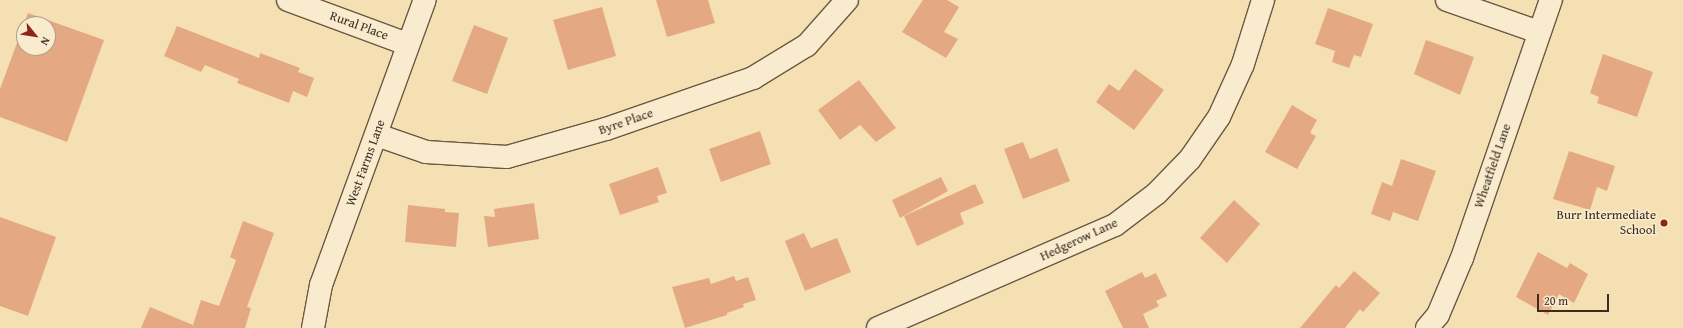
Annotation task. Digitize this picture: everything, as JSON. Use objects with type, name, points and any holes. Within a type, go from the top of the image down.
[{"type":"street","name":"Rural Place","points":[[288,0],[407,44]]},
{"type":"street","name":"West Farms Lane","points":[[313,328],[321,285],[377,135],[407,44],[425,0]]},
{"type":"street","name":"Byre Place","points":[[377,135],[426,152],[507,157],[606,129],[753,78],[807,45],[847,0]]},
{"type":"street","name":"Hedgerow Lane","points":[[878,328],[1115,225],[1157,193],[1190,159],[1220,118],[1243,64],[1264,0]]},
{"type":"street","points":[[1447,0],[1539,32]]},
{"type":"street","name":"Wheatfield Lane","points":[[1427,328],[1438,315],[1462,258],[1551,0]]},
{"type":"building","points":[[656,0],[708,0],[715,23],[667,37]]},
{"type":"building","points":[[923,0],[947,0],[959,7],[944,32],[958,39],[946,58],[902,32]]},
{"type":"building","points":[[602,7],[616,56],[568,70],[553,20]]},
{"type":"building","points":[[1328,8],[1373,24],[1361,57],[1354,55],[1349,68],[1332,62],[1335,51],[1315,44]]},
{"type":"building","points":[[28,13],[36,16],[27,16]]},
{"type":"building","points":[[56,23],[104,40],[67,142],[0,117],[0,89],[16,46],[16,56],[56,56]]},
{"type":"building","points":[[474,25],[508,38],[487,94],[452,81]]},
{"type":"building","points":[[177,26],[259,58],[260,53],[300,68],[298,72],[314,78],[307,97],[293,91],[289,103],[237,83],[239,79],[205,65],[201,72],[164,56]]},
{"type":"building","points":[[1426,40],[1474,57],[1460,95],[1414,74]]},
{"type":"building","points":[[1603,54],[1653,72],[1637,117],[1597,103],[1599,97],[1590,93]]},
{"type":"building","points":[[1135,69],[1164,90],[1134,130],[1096,102],[1109,84],[1119,91]]},
{"type":"building","points":[[859,80],[896,128],[876,142],[860,125],[840,140],[818,110]]},
{"type":"building","points":[[1292,105],[1317,120],[1310,133],[1316,136],[1297,169],[1265,152]]},
{"type":"building","points":[[760,131],[771,164],[721,182],[709,149]]},
{"type":"building","points":[[1023,142],[1030,159],[1057,148],[1070,181],[1023,199],[1004,149]]},
{"type":"building","points":[[1569,151],[1615,166],[1607,191],[1597,187],[1590,210],[1553,199]]},
{"type":"building","points":[[1401,159],[1436,171],[1418,221],[1393,212],[1390,221],[1371,214],[1382,182],[1392,186]]},
{"type":"building","points":[[658,167],[667,193],[657,196],[659,202],[620,215],[609,184]]},
{"type":"building","points":[[941,177],[948,191],[900,218],[892,200]]},
{"type":"building","points":[[975,184],[984,203],[960,213],[964,224],[917,246],[904,216]]},
{"type":"building","points":[[1234,200],[1260,224],[1227,263],[1200,238]]},
{"type":"building","points":[[534,203],[539,239],[488,247],[484,216],[495,217],[494,209]]},
{"type":"building","points":[[408,205],[445,209],[445,212],[459,213],[456,247],[405,242]]},
{"type":"building","points":[[0,217],[56,237],[28,316],[0,306]]},
{"type":"building","points":[[243,221],[274,233],[247,307],[251,308],[245,328],[141,328],[150,307],[193,325],[201,300],[219,306],[236,260],[230,257]]},
{"type":"building","points":[[804,233],[811,248],[837,238],[851,272],[805,291],[785,241]]},
{"type":"building","points":[[1538,252],[1567,268],[1570,263],[1588,274],[1574,303],[1559,294],[1548,315],[1516,297]]},
{"type":"building","points":[[1354,271],[1380,293],[1363,312],[1360,309],[1345,328],[1300,328],[1336,285],[1339,288]]},
{"type":"building","points":[[1142,272],[1145,278],[1156,273],[1167,296],[1156,301],[1159,306],[1143,314],[1149,328],[1123,328],[1105,291]]},
{"type":"building","points":[[734,276],[736,281],[748,277],[756,300],[743,304],[744,307],[727,313],[727,315],[685,328],[672,287],[709,278],[711,284]]},
{"type":"place","name":"Burr Intermediate School","points":[[1664,223]]}]
